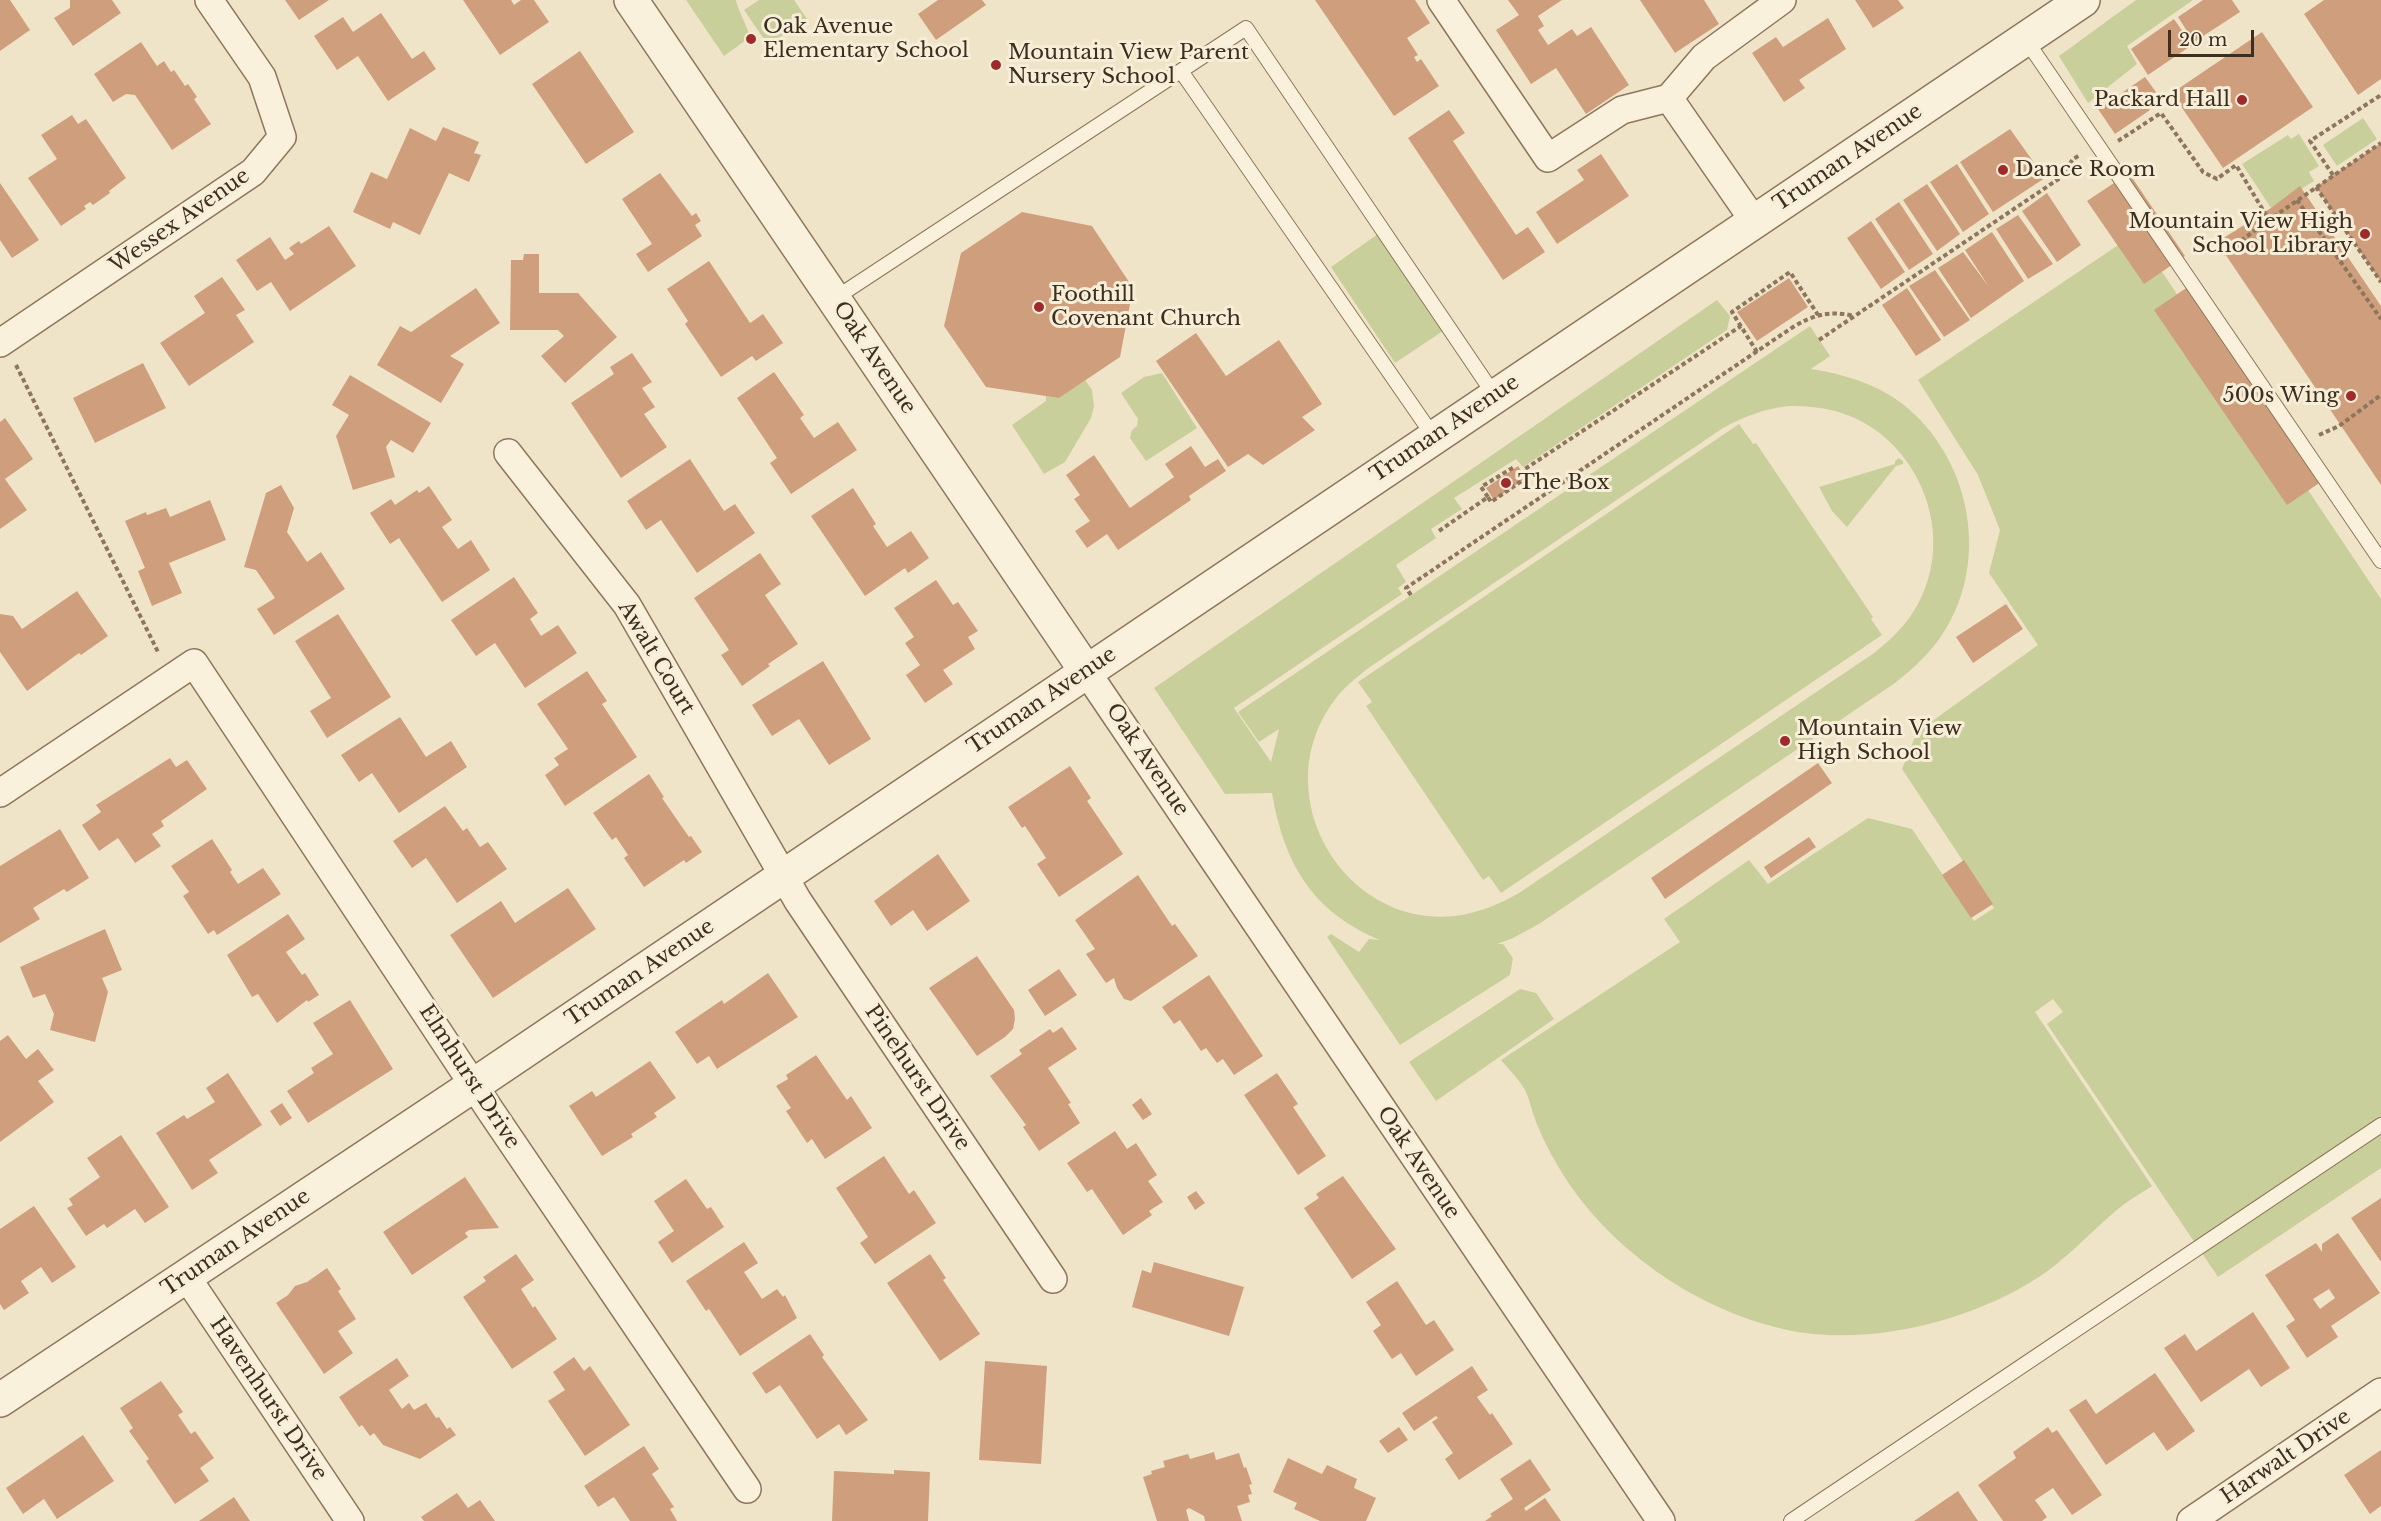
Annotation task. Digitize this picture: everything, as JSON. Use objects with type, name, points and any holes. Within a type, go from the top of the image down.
[{"type":"street","name":"Wessex Avenue","points":[[2,342],[253,172],[282,137],[262,78],[209,0]]},
{"type":"street","name":"Oak Avenue","points":[[631,0],[1661,1521]]},
{"type":"street","points":[[1441,0],[1548,158],[1622,110],[1670,98],[1704,57],[1782,0]]},
{"type":"street","name":"Truman Avenue","points":[[0,1400],[474,1085],[2083,0]]},
{"type":"street","points":[[1670,98],[1754,221]]},
{"type":"street","name":"Awalt Court","points":[[508,453],[627,605],[784,876]]},
{"type":"street","name":"Elmhurst Drive","points":[[171,679],[194,663],[474,1085],[747,1489]]},
{"type":"street","points":[[0,793],[171,679]]},
{"type":"street","name":"Pinehurst Drive","points":[[784,876],[798,901],[1053,1279]]},
{"type":"street","name":"Havenhurst Drive","points":[[186,1276],[350,1521]]},
{"type":"street","name":"Harwalt Drive","points":[[2191,1521],[2381,1392]]},
{"type":"lane","points":[[834,299],[1246,28],[1495,396]]},
{"type":"lane","points":[[2025,40],[2381,561]]},
{"type":"lane","points":[[1181,71],[1434,437]]},
{"type":"lane","points":[[1791,1521],[2381,1125]]},
{"type":"path","points":[[2333,176],[2310,141],[2381,95]]},
{"type":"path","points":[[1819,340],[2060,178],[2073,159],[2090,148],[2101,152],[2161,113],[2203,172],[2217,179],[2236,165],[2268,220]]},
{"type":"path","points":[[2223,254],[2268,220],[2381,143]]},
{"type":"path","points":[[2316,187],[2381,282]]},
{"type":"path","points":[[2297,200],[2381,319]]},
{"type":"path","points":[[1757,352],[1732,312],[1790,272],[1818,315]]},
{"type":"path","points":[[1411,595],[1406,588],[1812,315],[1829,313],[1855,316]]},
{"type":"path","points":[[1514,467],[1481,487],[1491,502],[1529,477],[1524,469],[1741,326]]},
{"type":"path","points":[[2,342],[171,679]]},
{"type":"path","points":[[2339,426],[2381,395]]},
{"type":"path","points":[[1439,531],[1488,497]]},
{"type":"green space","points":[[686,0],[736,0],[749,38],[724,56]]},
{"type":"green space","points":[[759,0],[794,0],[807,19],[768,45],[744,10]]},
{"type":"green space","points":[[2136,0],[2193,0],[2127,46],[2137,64],[2088,103],[2059,56]]},
{"type":"green space","points":[[2363,118],[2377,139],[2337,166],[2323,145]]},
{"type":"green space","points":[[2299,134],[2319,166],[2309,172],[2314,181],[2271,208],[2242,164],[2288,135],[2291,139]]},
{"type":"green space","points":[[1385,229],[1449,327],[1395,363],[1331,267]]},
{"type":"green space","points":[[2136,233],[2381,599],[2381,1168],[2218,1277],[2047,1024],[2063,1012],[2053,999],[2035,1012],[2152,1186],[2116,1211],[2039,1277],[1980,1307],[1946,1319],[1912,1328],[1842,1335],[1808,1333],[1748,1319],[1695,1295],[1670,1280],[1646,1264],[1603,1225],[1563,1175],[1540,1133],[1526,1092],[1501,1060],[1680,942],[1664,919],[1749,860],[1768,884],[1868,818],[1912,829],[1974,921],[1994,908],[1902,769],[1917,732],[2038,645],[1989,573],[2000,530],[1978,475],[1918,380]]},
{"type":"green space","points":[[1717,300],[1730,316],[1727,330],[1523,467],[1516,459],[1454,498],[1462,509],[1431,529],[1436,538],[1396,565],[1406,582],[1398,588],[1402,594],[1234,708],[1271,762],[1279,729],[1259,742],[1238,712],[1810,326],[1830,356],[1811,369],[1846,377],[1880,390],[1900,402],[1925,425],[1944,452],[1959,483],[1967,515],[1969,548],[1965,581],[1954,613],[1937,642],[1917,664],[1895,683],[1539,924],[1497,944],[1503,944],[1513,958],[1510,975],[1400,1045],[1327,937],[1331,934],[1359,952],[1369,939],[1380,940],[1356,929],[1319,900],[1305,882],[1284,842],[1272,793],[1225,794],[1154,688]],"holes":[[[1789,406],[1835,411],[1863,422],[1887,439],[1907,461],[1921,487],[1930,515],[1933,544],[1930,573],[1919,602],[1900,630],[1874,653],[1519,893],[1503,901],[1480,911],[1463,915],[1425,916],[1398,909],[1373,897],[1351,879],[1333,858],[1319,833],[1311,806],[1308,777],[1312,747],[1319,727],[1328,709],[1341,692],[1367,669],[1723,428],[1763,411]]]},
{"type":"green space","points":[[1162,373],[1197,428],[1146,461],[1130,438],[1138,419],[1121,393],[1144,377]]},
{"type":"green space","points":[[1085,380],[1092,390],[1094,406],[1091,418],[1065,462],[1044,474],[1012,425],[1046,401],[1046,396],[1059,398]]},
{"type":"green space","points":[[1739,424],[1753,444],[1756,443],[1873,617],[1871,619],[1882,635],[1501,893],[1489,876],[1483,880],[1366,706],[1372,702],[1358,682]]},
{"type":"green space","points":[[1899,458],[1903,464],[1896,466],[1847,527],[1832,511],[1819,487],[1895,464]]},
{"type":"green space","points":[[1520,989],[1536,993],[1554,1019],[1436,1101],[1409,1062]]},
{"type":"building","points":[[0,0],[10,0],[30,30],[0,51]]},
{"type":"building","points":[[70,0],[112,0],[121,13],[73,46],[54,18],[70,8]]},
{"type":"building","points":[[285,0],[329,0],[299,20]]},
{"type":"building","points":[[463,0],[511,0],[514,5],[521,0],[534,0],[549,22],[500,55]]},
{"type":"building","points":[[938,0],[982,0],[986,5],[936,40],[918,14]]},
{"type":"building","points":[[1315,0],[1415,0],[1430,23],[1407,38],[1418,55],[1414,57],[1417,62],[1421,59],[1439,86],[1394,116]]},
{"type":"building","points":[[1508,0],[1562,0],[1538,16],[1544,26],[1538,30],[1548,45],[1572,29],[1577,36],[1591,27],[1629,85],[1586,114],[1556,68],[1531,84],[1496,30],[1519,15]]},
{"type":"building","points":[[1640,0],[1704,0],[1719,24],[1675,53]]},
{"type":"building","points":[[1855,0],[1898,0],[1904,8],[1873,28]]},
{"type":"building","points":[[2203,0],[2232,0],[2240,12],[2194,42],[2178,17]]},
{"type":"building","points":[[2324,0],[2381,0],[2381,79],[2358,95],[2304,14]]},
{"type":"building","points":[[381,13],[412,59],[424,51],[436,69],[388,101],[358,56],[337,70],[314,36],[343,17],[353,32]]},
{"type":"building","points":[[1828,18],[1846,49],[1799,80],[1805,88],[1784,102],[1752,53],[1776,37],[1783,47]]},
{"type":"building","points":[[2174,19],[2192,45],[2148,75],[2131,49]]},
{"type":"building","name":"Packard Hall","points":[[2262,32],[2313,107],[2223,168],[2172,93]]},
{"type":"building","points":[[141,42],[157,66],[164,61],[171,72],[174,70],[185,86],[188,84],[197,97],[194,99],[211,124],[172,150],[135,95],[126,94],[113,102],[94,74]]},
{"type":"building","points":[[580,51],[634,132],[586,164],[532,84]]},
{"type":"building","points":[[2145,77],[2156,92],[2143,101],[2150,110],[2115,134],[2098,109]]},
{"type":"building","points":[[1449,110],[1465,133],[1453,141],[1516,235],[1528,227],[1545,252],[1503,280],[1408,138]]},
{"type":"building","points":[[72,115],[78,124],[86,119],[126,178],[109,191],[110,193],[93,205],[90,202],[84,206],[86,209],[61,226],[28,178],[57,159],[41,135]]},
{"type":"building","points":[[443,127],[479,142],[474,153],[481,155],[469,182],[449,173],[420,235],[393,222],[390,229],[353,212],[371,172],[387,179],[410,128],[436,141]]},
{"type":"building","name":"Dance Room","points":[[2010,129],[2045,178],[1993,212],[1960,162]]},
{"type":"building","name":"Mountain View High School Library","points":[[2381,143],[2381,282],[2316,187]]},
{"type":"building","points":[[1601,154],[1629,196],[1557,244],[1536,212],[1584,180],[1577,170]]},
{"type":"building","points":[[1957,164],[1989,214],[1963,232],[1930,182]]},
{"type":"building","points":[[660,173],[692,216],[696,213],[701,221],[695,225],[702,236],[648,272],[636,254],[652,244],[622,199]]},
{"type":"building","points":[[2129,173],[2185,256],[2144,284],[2087,201]]},
{"type":"building","points":[[0,183],[39,240],[12,258],[0,240]]},
{"type":"building","points":[[1927,184],[1960,234],[1937,251],[1903,200]]},
{"type":"building","name":"500s Wing","points":[[2300,186],[2381,306],[2381,485],[2217,242],[2271,208]]},
{"type":"building","points":[[2047,193],[2081,245],[2057,262],[2022,211]]},
{"type":"building","points":[[1899,202],[1933,254],[1909,270],[1875,219]]},
{"type":"building","name":"Foothill Covenant Church","points":[[1022,212],[1092,226],[1133,288],[1120,357],[1059,398],[986,387],[944,326],[961,253]]},
{"type":"building","points":[[2018,215],[2053,264],[2028,279],[1996,229]]},
{"type":"building","points":[[1871,221],[1905,272],[1881,289],[1847,238]]},
{"type":"building","points":[[329,226],[356,266],[290,311],[271,282],[257,291],[236,260],[270,237],[285,260],[294,254],[289,248],[299,241],[301,244]]},
{"type":"building","points":[[1992,232],[2024,281],[1971,318],[1938,268],[1963,252],[1989,287],[1965,250]]},
{"type":"building","points":[[524,254],[539,254],[539,293],[578,293],[617,337],[565,383],[541,356],[564,336],[558,330],[510,330],[511,260],[523,260]]},
{"type":"building","points":[[709,261],[750,323],[763,314],[783,343],[756,361],[752,356],[721,377],[685,324],[688,321],[667,289]]},
{"type":"building","points":[[1935,270],[1970,320],[1944,337],[1909,286]]},
{"type":"building","points":[[222,277],[245,310],[236,315],[254,342],[189,386],[160,343],[205,313],[194,296]]},
{"type":"building","points":[[1789,278],[1808,307],[1757,341],[1737,312]]},
{"type":"building","points":[[2198,280],[2331,475],[2287,505],[2154,310]]},
{"type":"building","points":[[476,288],[500,323],[450,356],[464,364],[441,403],[377,365],[400,326],[411,332]]},
{"type":"building","points":[[1907,288],[1941,340],[1916,356],[1882,305]]},
{"type":"building","points":[[1196,333],[1226,376],[1279,340],[1322,404],[1302,417],[1315,430],[1263,465],[1248,454],[1228,467],[1156,361]]},
{"type":"building","points":[[632,353],[652,382],[642,388],[655,407],[644,414],[667,447],[621,478],[571,403],[614,374],[610,367]]},
{"type":"building","points":[[143,363],[166,408],[95,443],[73,398]]},
{"type":"building","points":[[774,372],[804,415],[800,418],[814,438],[838,422],[857,450],[791,494],[770,463],[777,458],[737,398]]},
{"type":"building","points":[[350,375],[431,423],[413,453],[391,440],[386,447],[395,477],[353,490],[336,436],[349,415],[332,405]]},
{"type":"building","points":[[5,418],[33,459],[5,479],[27,510],[0,529],[0,422]]},
{"type":"building","points":[[1191,446],[1205,467],[1218,459],[1226,471],[1189,496],[1191,500],[1118,550],[1107,534],[1087,548],[1075,531],[1090,521],[1074,499],[1080,495],[1066,475],[1094,455],[1130,508],[1174,477],[1165,464]]},
{"type":"building","points":[[690,459],[724,511],[735,504],[755,533],[697,573],[661,520],[646,530],[627,501]]},
{"type":"building","name":"The Box","points":[[1518,466],[1526,478],[1494,500],[1486,488]]},
{"type":"building","points":[[281,485],[294,508],[287,532],[307,562],[321,552],[345,589],[274,635],[257,609],[275,598],[256,570],[244,567],[266,493]]},
{"type":"building","points":[[429,486],[452,520],[442,527],[458,549],[471,540],[490,570],[442,602],[399,538],[390,544],[370,513],[391,499],[395,505],[417,490],[419,493]]},
{"type":"building","points":[[853,488],[876,524],[873,526],[887,547],[911,531],[929,558],[908,573],[905,568],[865,596],[811,516]]},
{"type":"building","points":[[210,500],[226,540],[169,563],[182,593],[152,606],[138,571],[145,568],[125,521],[146,512],[147,515],[166,508],[170,517]]},
{"type":"building","points":[[760,553],[781,584],[765,595],[798,644],[768,664],[770,666],[742,686],[721,655],[729,650],[694,598]]},
{"type":"building","points":[[514,577],[538,613],[530,619],[541,636],[558,625],[577,653],[525,688],[495,643],[476,656],[451,620]]},
{"type":"building","points":[[936,580],[953,605],[958,602],[978,631],[968,637],[975,649],[943,670],[953,684],[925,703],[906,675],[920,665],[905,643],[914,637],[894,608]]},
{"type":"building","points":[[77,591],[108,636],[81,655],[79,653],[27,691],[0,652],[0,614],[13,616],[22,629]]},
{"type":"building","points":[[2006,604],[2023,629],[1973,663],[1956,637]]},
{"type":"building","points":[[338,614],[391,697],[327,738],[310,711],[331,698],[295,641]]},
{"type":"building","points":[[823,661],[871,739],[829,765],[799,719],[772,736],[752,705]]},
{"type":"building","points":[[587,671],[607,701],[602,704],[637,757],[565,806],[545,775],[559,765],[554,758],[568,749],[537,704]]},
{"type":"building","points":[[400,717],[426,757],[451,741],[467,767],[399,813],[372,773],[359,782],[341,755]]},
{"type":"building","points":[[170,758],[176,767],[187,760],[207,789],[161,821],[164,826],[152,834],[161,846],[135,863],[118,838],[99,851],[82,825],[101,812],[96,805]]},
{"type":"building","points":[[1818,763],[1832,783],[1665,899],[1651,878]]},
{"type":"building","points":[[1070,766],[1091,798],[1087,801],[1123,854],[1059,897],[1037,864],[1046,858],[1025,826],[1022,828],[1008,807]]},
{"type":"building","points":[[649,774],[664,797],[662,798],[702,852],[686,863],[684,860],[644,887],[624,858],[628,855],[616,837],[612,840],[593,813]]},
{"type":"building","points":[[445,806],[463,831],[467,828],[480,847],[488,842],[507,869],[457,903],[426,858],[412,868],[393,841]]},
{"type":"building","points":[[60,829],[89,878],[67,892],[64,889],[33,908],[40,919],[0,943],[0,866]]},
{"type":"building","points":[[1809,837],[1816,847],[1771,878],[1764,867]]},
{"type":"building","points":[[212,839],[232,870],[230,872],[238,884],[263,868],[281,894],[217,935],[214,930],[208,934],[183,896],[189,892],[171,866]]},
{"type":"building","points":[[938,854],[970,901],[927,931],[913,910],[891,926],[874,901]]},
{"type":"building","points":[[1964,860],[1993,904],[1971,918],[1942,875]]},
{"type":"building","points":[[1138,875],[1172,926],[1175,924],[1198,956],[1131,1001],[1124,999],[1114,978],[1106,983],[1086,954],[1095,949],[1075,920]]},
{"type":"building","points":[[568,888],[596,929],[493,998],[450,935],[501,901],[515,923]]},
{"type":"building","points":[[288,914],[305,939],[286,952],[302,975],[305,973],[319,995],[308,1002],[307,1000],[277,1023],[258,994],[252,997],[227,955]]},
{"type":"building","points":[[105,929],[122,970],[102,978],[108,992],[95,1042],[50,1030],[54,1014],[45,994],[33,998],[20,967]]},
{"type":"building","points":[[977,956],[1014,1010],[1015,1019],[1013,1029],[1005,1037],[977,1056],[929,988]]},
{"type":"building","points":[[1059,969],[1077,995],[1045,1016],[1028,990]]},
{"type":"building","points":[[768,973],[798,1017],[717,1069],[709,1056],[697,1064],[675,1032],[722,1000],[724,1004]]},
{"type":"building","points":[[1209,975],[1263,1056],[1234,1075],[1223,1059],[1217,1063],[1206,1048],[1201,1051],[1180,1020],[1174,1024],[1162,1007]]},
{"type":"building","points":[[350,1000],[393,1069],[308,1123],[287,1091],[314,1073],[311,1068],[333,1054],[313,1023]]},
{"type":"building","points":[[1062,1027],[1077,1049],[1048,1068],[1071,1103],[1068,1104],[1080,1123],[1039,1151],[1023,1127],[1026,1125],[990,1076],[1022,1054],[1019,1050],[1050,1029],[1053,1033]]},
{"type":"building","points":[[8,1035],[26,1059],[38,1049],[54,1070],[38,1081],[54,1102],[0,1142],[0,1041]]},
{"type":"building","points":[[816,1055],[847,1100],[851,1096],[872,1128],[825,1159],[812,1139],[807,1143],[786,1111],[791,1108],[776,1086],[788,1079],[786,1075]]},
{"type":"building","points":[[650,1061],[676,1098],[654,1113],[657,1117],[631,1134],[633,1137],[602,1156],[569,1106],[592,1091],[596,1097]]},
{"type":"building","points":[[228,1073],[262,1125],[209,1160],[218,1173],[192,1190],[156,1133],[184,1115],[187,1119],[215,1102],[206,1088]]},
{"type":"building","points":[[1277,1073],[1298,1104],[1293,1107],[1326,1156],[1298,1175],[1244,1095]]},
{"type":"building","points":[[1141,1098],[1152,1114],[1143,1120],[1132,1105]]},
{"type":"building","points":[[282,1103],[292,1118],[280,1126],[270,1111]]},
{"type":"building","points":[[1115,1131],[1127,1149],[1136,1143],[1157,1175],[1148,1181],[1163,1202],[1149,1211],[1152,1215],[1123,1235],[1092,1189],[1087,1192],[1067,1163]]},
{"type":"building","points":[[121,1135],[169,1207],[145,1223],[135,1209],[107,1228],[104,1224],[86,1236],[67,1208],[73,1205],[69,1199],[100,1177],[87,1158]]},
{"type":"building","points":[[884,1156],[909,1194],[914,1190],[936,1223],[875,1264],[860,1243],[868,1237],[836,1188]]},
{"type":"building","points":[[1343,1176],[1396,1249],[1352,1279],[1304,1208],[1319,1198],[1316,1194]]},
{"type":"building","points":[[465,1177],[499,1228],[469,1230],[465,1233],[468,1237],[412,1275],[383,1232]]},
{"type":"building","points":[[686,1179],[707,1209],[711,1207],[724,1227],[672,1263],[658,1242],[674,1231],[654,1201]]},
{"type":"building","points":[[1196,1191],[1205,1203],[1195,1210],[1187,1197]]},
{"type":"building","points":[[2381,1198],[2381,1262],[2351,1218]]},
{"type":"building","points":[[34,1206],[76,1267],[52,1283],[41,1267],[21,1281],[29,1293],[4,1310],[0,1304],[0,1229]]},
{"type":"building","points":[[2338,1233],[2380,1293],[2331,1326],[2338,1337],[2307,1358],[2286,1326],[2295,1320],[2265,1275],[2316,1243],[2322,1252],[2322,1244]],"holes":[[[2329,1289],[2335,1298],[2320,1309],[2313,1299]]]},
{"type":"building","points":[[744,1242],[758,1263],[744,1272],[762,1299],[777,1289],[783,1297],[785,1295],[797,1318],[740,1356],[709,1309],[706,1311],[686,1281]]},
{"type":"building","points":[[516,1254],[534,1280],[521,1289],[557,1339],[512,1369],[463,1297],[486,1281],[483,1277]]},
{"type":"building","points":[[930,1254],[946,1278],[943,1280],[980,1334],[940,1361],[887,1283]]},
{"type":"building","points":[[1154,1262],[1244,1287],[1229,1336],[1132,1307],[1142,1270],[1151,1273]]},
{"type":"building","points":[[327,1268],[341,1289],[338,1291],[356,1319],[338,1331],[353,1353],[324,1374],[276,1303],[288,1295],[295,1286],[307,1282]]},
{"type":"building","points":[[1397,1281],[1426,1325],[1434,1320],[1454,1350],[1416,1376],[1401,1353],[1392,1359],[1373,1331],[1381,1325],[1366,1302]]},
{"type":"building","points":[[2253,1312],[2290,1368],[2261,1387],[2249,1369],[2201,1402],[2164,1348],[2185,1334],[2196,1351]]},
{"type":"building","points":[[810,1334],[824,1355],[822,1357],[868,1420],[846,1435],[839,1424],[817,1439],[780,1385],[766,1394],[752,1373]]},
{"type":"building","points":[[574,1357],[584,1371],[590,1366],[630,1425],[585,1456],[548,1401],[565,1390],[553,1372]]},
{"type":"building","points":[[397,1358],[409,1376],[389,1390],[402,1409],[409,1403],[414,1410],[426,1403],[436,1418],[439,1417],[447,1429],[450,1427],[456,1435],[420,1459],[383,1445],[374,1433],[370,1436],[362,1425],[359,1427],[339,1397]]},
{"type":"building","points":[[985,1361],[1047,1366],[1041,1464],[979,1460]]},
{"type":"building","points":[[1472,1366],[1488,1390],[1477,1397],[1490,1415],[1492,1413],[1513,1444],[1459,1480],[1445,1459],[1453,1453],[1432,1422],[1438,1418],[1436,1416],[1414,1431],[1402,1413]]},
{"type":"building","points":[[2155,1373],[2195,1431],[2167,1451],[2154,1432],[2106,1465],[2069,1410],[2086,1399],[2096,1414]]},
{"type":"building","points":[[161,1381],[183,1412],[178,1415],[191,1434],[195,1431],[214,1458],[200,1468],[209,1481],[175,1504],[146,1461],[149,1459],[129,1431],[133,1428],[120,1408]]},
{"type":"building","points":[[1399,1427],[1408,1440],[1388,1453],[1379,1441]]},
{"type":"building","points":[[2048,1427],[2052,1433],[2057,1430],[2102,1495],[2072,1515],[2053,1488],[2035,1500],[2047,1517],[2042,1521],[2003,1521],[1978,1485],[2016,1458],[2013,1452]]},
{"type":"building","points":[[83,1435],[114,1481],[57,1519],[44,1499],[23,1514],[6,1488]]},
{"type":"building","points":[[644,1446],[659,1469],[652,1474],[674,1507],[670,1509],[677,1521],[630,1521],[614,1497],[598,1507],[584,1486]]},
{"type":"building","points":[[2381,1450],[2381,1506],[2370,1514],[2344,1475]]},
{"type":"building","points":[[1214,1452],[1216,1460],[1239,1453],[1244,1468],[1246,1467],[1252,1484],[1249,1485],[1252,1494],[1248,1495],[1250,1502],[1237,1506],[1242,1521],[1205,1521],[1204,1516],[1189,1508],[1186,1510],[1189,1521],[1157,1521],[1143,1477],[1152,1474],[1151,1471],[1165,1467],[1163,1461],[1188,1454],[1190,1459]]},
{"type":"building","points":[[1288,1458],[1322,1474],[1327,1465],[1357,1479],[1354,1488],[1376,1498],[1366,1521],[1320,1521],[1294,1509],[1297,1503],[1273,1492]]},
{"type":"building","points":[[1530,1459],[1551,1490],[1524,1508],[1526,1511],[1545,1498],[1561,1521],[1485,1521],[1492,1516],[1490,1514],[1513,1499],[1500,1479]]},
{"type":"building","points":[[894,1470],[930,1472],[928,1521],[832,1521],[834,1471],[894,1474]]},
{"type":"building","points":[[1958,1491],[1978,1521],[1914,1521]]},
{"type":"building","points":[[457,1493],[468,1508],[480,1500],[495,1521],[424,1521],[421,1517]]},
{"type":"building","points":[[234,1497],[250,1521],[199,1521]]},
{"type":"place","name":"Oak Avenue Elementary School","points":[[751,39]]},
{"type":"place","name":"Mountain View Parent Nursery School","points":[[996,65]]},
{"type":"place","name":"Packard Hall","points":[[2242,100]]},
{"type":"place","name":"Dance Room","points":[[2003,170]]},
{"type":"place","name":"Mountain View High School Library","points":[[2365,234]]},
{"type":"place","name":"Foothill Covenant Church","points":[[1039,307]]},
{"type":"place","name":"500s Wing","points":[[2351,396]]},
{"type":"place","name":"The Box","points":[[1506,483]]},
{"type":"place","name":"Mountain View High School","points":[[1785,741]]}]
